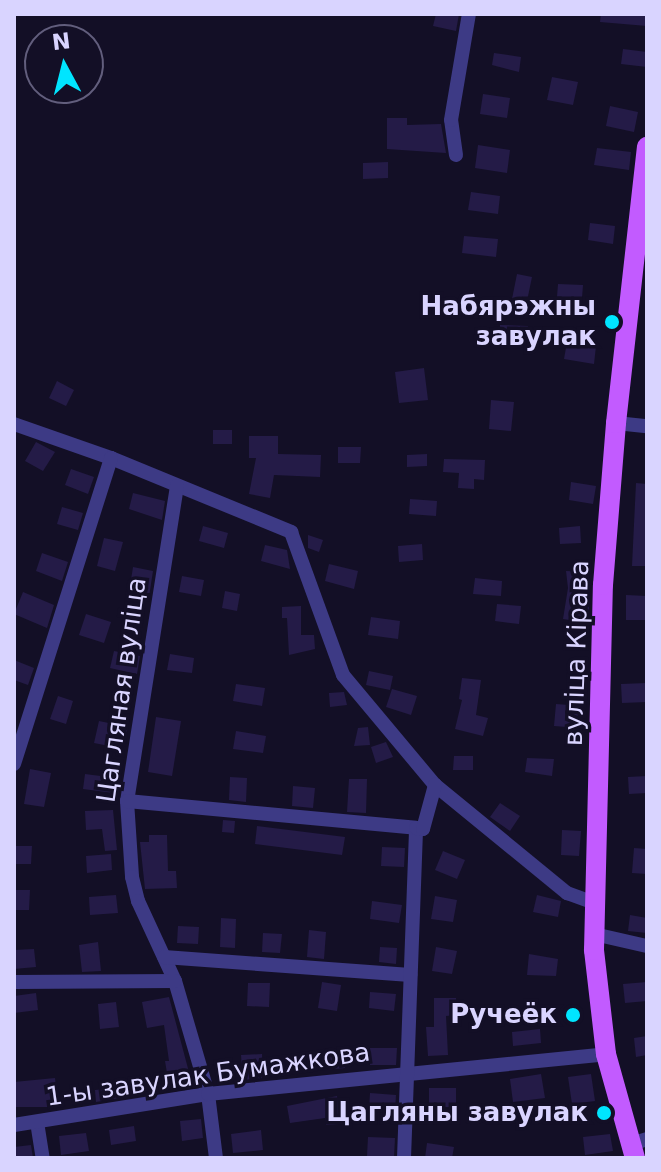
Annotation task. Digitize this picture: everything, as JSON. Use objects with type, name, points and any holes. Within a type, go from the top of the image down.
[{"type":"main road","name":"вуліца Кірава","points":[[637,1147],[606,1054],[595,988],[594,934],[603,585],[616,423],[647,147]]},
{"type":"street","points":[[456,155],[451,120],[469,14]]},
{"type":"street","points":[[616,423],[647,426]]},
{"type":"street","points":[[14,424],[111,458],[291,532],[343,675],[435,785],[567,893],[595,903]]},
{"type":"street","points":[[14,764],[111,458]]},
{"type":"street","name":"Цагляная вуліца","points":[[177,486],[127,801],[132,877],[138,901],[175,981],[208,1094],[216,1158]]},
{"type":"street","name":"1-ы завулак Бумажкова","points":[[408,1074],[416,828],[423,829],[435,785]]},
{"type":"street","points":[[127,801],[416,828]]},
{"type":"street","points":[[594,934],[647,946]]},
{"type":"street","points":[[164,957],[410,975]]},
{"type":"street","points":[[14,982],[175,981]]},
{"type":"street","name":"1-ы завулак Бумажкова","points":[[14,1125],[208,1094],[606,1054]]},
{"type":"street","points":[[404,1158],[408,1074]]},
{"type":"street","points":[[37,1122],[43,1158]]},
{"type":"building","points":[[436,14],[459,14],[456,31],[433,26]]},
{"type":"building","points":[[601,14],[647,14],[647,26],[600,22]]},
{"type":"building","points":[[623,49],[647,52],[647,67],[621,64]]},
{"type":"building","points":[[494,53],[521,57],[519,72],[492,65]]},
{"type":"building","points":[[552,77],[578,82],[573,105],[547,100]]},
{"type":"building","points":[[483,94],[510,98],[507,118],[480,114]]},
{"type":"building","points":[[610,106],[638,112],[634,132],[606,126]]},
{"type":"building","points":[[387,118],[407,118],[407,125],[441,124],[446,153],[387,149]]},
{"type":"building","points":[[478,145],[510,150],[507,173],[475,168]]},
{"type":"building","points":[[597,148],[631,152],[629,170],[594,165]]},
{"type":"building","points":[[388,162],[388,178],[363,179],[363,163]]},
{"type":"building","points":[[471,192],[500,196],[498,214],[468,210]]},
{"type":"building","points":[[590,223],[615,226],[613,244],[588,240]]},
{"type":"building","points":[[464,236],[498,239],[496,257],[462,253]]},
{"type":"building","points":[[517,274],[532,277],[527,301],[512,299]]},
{"type":"building","points":[[558,284],[583,285],[582,298],[557,297]]},
{"type":"building","points":[[500,325],[528,326],[527,341],[499,340]]},
{"type":"building","points":[[567,342],[596,346],[594,364],[564,359]]},
{"type":"building","points":[[424,368],[428,400],[399,403],[395,372]]},
{"type":"building","points":[[57,381],[74,390],[66,406],[49,398]]},
{"type":"building","points":[[491,400],[514,402],[511,431],[489,429]]},
{"type":"building","points":[[213,430],[232,430],[232,444],[213,444]]},
{"type":"building","points":[[249,436],[278,436],[278,454],[321,455],[320,477],[274,475],[270,498],[249,494],[256,458],[249,458]]},
{"type":"building","points":[[36,442],[55,452],[43,471],[25,461]]},
{"type":"building","points":[[338,447],[361,447],[360,463],[338,463]]},
{"type":"building","points":[[427,454],[427,466],[407,467],[407,455]]},
{"type":"building","points":[[444,459],[485,460],[484,480],[474,479],[474,489],[458,488],[459,473],[443,472]]},
{"type":"building","points":[[71,469],[94,477],[88,494],[65,485]]},
{"type":"building","points":[[571,482],[596,486],[593,504],[569,500]]},
{"type":"building","points":[[636,483],[647,484],[647,566],[632,566]]},
{"type":"building","points":[[133,493],[165,501],[162,520],[129,509]]},
{"type":"building","points":[[410,499],[437,501],[436,516],[409,514]]},
{"type":"building","points":[[62,507],[83,513],[78,530],[57,524]]},
{"type":"building","points":[[203,526],[228,533],[224,548],[199,541]]},
{"type":"building","points":[[580,526],[581,543],[560,544],[559,528]]},
{"type":"building","points":[[308,535],[323,540],[319,552],[308,548]]},
{"type":"building","points":[[104,538],[123,542],[115,571],[97,566]]},
{"type":"building","points":[[422,544],[423,560],[399,562],[398,546]]},
{"type":"building","points":[[265,545],[287,550],[290,569],[261,561]]},
{"type":"building","points":[[42,553],[68,562],[62,581],[36,571]]},
{"type":"building","points":[[329,564],[358,571],[354,589],[325,581]]},
{"type":"building","points":[[133,567],[153,571],[149,597],[129,593]]},
{"type":"building","points":[[566,571],[589,572],[589,623],[563,619],[568,588]]},
{"type":"building","points":[[182,576],[204,580],[201,596],[179,592]]},
{"type":"building","points":[[475,578],[502,581],[501,596],[473,594]]},
{"type":"building","points":[[225,591],[240,594],[237,611],[222,608]]},
{"type":"building","points":[[23,592],[54,605],[47,628],[14,614]]},
{"type":"building","points":[[626,595],[647,596],[647,620],[626,620]]},
{"type":"building","points":[[497,604],[521,606],[519,624],[495,621]]},
{"type":"building","points":[[301,606],[301,635],[314,635],[315,649],[289,655],[287,618],[282,618],[282,607]]},
{"type":"building","points":[[86,614],[111,622],[104,643],[79,635]]},
{"type":"building","points":[[371,617],[400,621],[398,639],[368,635]]},
{"type":"building","points":[[114,651],[140,656],[137,674],[110,668]]},
{"type":"building","points":[[170,654],[194,658],[192,673],[167,670]]},
{"type":"building","points":[[14,660],[34,668],[28,685],[14,680]]},
{"type":"building","points":[[369,671],[393,676],[390,690],[366,685]]},
{"type":"building","points":[[462,678],[481,680],[476,715],[488,718],[483,736],[455,729],[462,700],[459,699]]},
{"type":"building","points":[[647,683],[647,702],[622,703],[621,684]]},
{"type":"building","points":[[236,684],[265,688],[262,706],[233,701]]},
{"type":"building","points":[[392,689],[417,696],[411,715],[386,707]]},
{"type":"building","points":[[344,692],[347,705],[330,707],[329,693]]},
{"type":"building","points":[[58,696],[73,701],[66,724],[50,719]]},
{"type":"building","points":[[556,704],[582,706],[580,728],[554,726]]},
{"type":"building","points":[[156,717],[181,721],[172,776],[148,772]]},
{"type":"building","points":[[99,721],[128,727],[125,741],[116,739],[114,747],[94,743]]},
{"type":"building","points":[[368,727],[370,745],[354,746],[358,728]]},
{"type":"building","points":[[236,731],[266,736],[263,753],[233,749]]},
{"type":"building","points":[[386,742],[393,757],[376,763],[371,747]]},
{"type":"building","points":[[454,756],[473,756],[473,770],[453,770]]},
{"type":"building","points":[[527,758],[554,759],[552,776],[525,772]]},
{"type":"building","points":[[30,769],[51,773],[44,807],[24,804]]},
{"type":"building","points":[[85,774],[116,778],[114,793],[83,789]]},
{"type":"building","points":[[647,776],[647,793],[629,794],[628,777]]},
{"type":"building","points":[[230,777],[247,778],[246,802],[229,800]]},
{"type":"building","points":[[349,779],[367,779],[366,813],[347,812]]},
{"type":"building","points":[[293,786],[315,788],[313,808],[292,806]]},
{"type":"building","points":[[500,803],[520,816],[510,831],[490,817]]},
{"type":"building","points":[[113,810],[117,850],[105,851],[102,829],[86,830],[85,811]]},
{"type":"building","points":[[223,820],[235,821],[234,833],[222,832]]},
{"type":"building","points":[[257,826],[345,837],[342,855],[255,844]]},
{"type":"building","points":[[562,830],[581,831],[579,856],[561,855]]},
{"type":"building","points":[[149,835],[167,835],[168,871],[176,871],[177,888],[145,889],[140,842],[149,842]]},
{"type":"building","points":[[14,846],[32,846],[31,864],[14,864]]},
{"type":"building","points":[[382,847],[405,848],[404,867],[381,866]]},
{"type":"building","points":[[634,848],[647,849],[647,874],[632,873]]},
{"type":"building","points":[[443,851],[465,860],[457,879],[435,870]]},
{"type":"building","points":[[111,854],[112,870],[87,873],[86,856]]},
{"type":"building","points":[[14,890],[30,890],[29,910],[14,910]]},
{"type":"building","points":[[116,895],[118,913],[90,915],[89,897]]},
{"type":"building","points":[[537,895],[561,901],[558,917],[533,912]]},
{"type":"building","points":[[435,896],[457,900],[453,922],[431,919]]},
{"type":"building","points":[[372,901],[402,905],[399,923],[370,919]]},
{"type":"building","points":[[630,915],[647,918],[647,933],[628,931]]},
{"type":"building","points":[[221,918],[236,919],[235,948],[220,947]]},
{"type":"building","points":[[178,926],[199,927],[198,944],[177,943]]},
{"type":"building","points":[[309,930],[326,932],[324,959],[307,957]]},
{"type":"building","points":[[263,933],[282,934],[280,953],[262,952]]},
{"type":"building","points":[[98,942],[101,971],[82,972],[79,945]]},
{"type":"building","points":[[380,947],[397,948],[396,964],[379,962]]},
{"type":"building","points":[[436,947],[457,951],[452,974],[432,971]]},
{"type":"building","points":[[34,949],[36,967],[14,969],[14,950]]},
{"type":"building","points":[[529,954],[558,959],[556,976],[527,975]]},
{"type":"building","points":[[322,982],[341,985],[337,1011],[318,1008]]},
{"type":"building","points":[[647,982],[647,1001],[625,1003],[623,984]]},
{"type":"building","points":[[248,983],[270,983],[269,1007],[247,1006]]},
{"type":"building","points":[[370,992],[396,994],[394,1011],[369,1008]]},
{"type":"building","points":[[36,993],[38,1010],[14,1013],[14,996]]},
{"type":"building","points":[[169,997],[190,1076],[168,1079],[164,1025],[147,1028],[142,1002]]},
{"type":"building","points":[[434,998],[456,998],[457,1015],[446,1016],[448,1055],[428,1056],[426,1027],[434,1027]]},
{"type":"building","points":[[116,1002],[119,1027],[100,1029],[98,1004]]},
{"type":"building","points":[[540,1029],[541,1043],[513,1046],[512,1032]]},
{"type":"building","points":[[647,1036],[647,1055],[636,1057],[634,1038]]},
{"type":"building","points":[[370,1048],[397,1048],[396,1065],[370,1065]]},
{"type":"building","points":[[344,1053],[345,1068],[323,1070],[322,1055]]},
{"type":"building","points":[[262,1054],[263,1078],[243,1080],[241,1055]]},
{"type":"building","points":[[541,1074],[545,1098],[513,1102],[510,1079]]},
{"type":"building","points":[[591,1074],[595,1101],[572,1104],[568,1077]]},
{"type":"building","points":[[55,1078],[58,1107],[14,1107],[14,1082]]},
{"type":"building","points":[[118,1088],[119,1098],[96,1102],[95,1090]]},
{"type":"building","points":[[429,1088],[456,1088],[456,1107],[429,1107]]},
{"type":"building","points":[[370,1093],[396,1095],[395,1112],[369,1110]]},
{"type":"building","points":[[337,1096],[340,1124],[326,1125],[325,1118],[290,1123],[287,1106]]},
{"type":"building","points":[[201,1119],[203,1138],[182,1141],[180,1121]]},
{"type":"building","points":[[134,1126],[136,1141],[111,1145],[109,1130]]},
{"type":"building","points":[[261,1130],[263,1150],[233,1153],[231,1134]]},
{"type":"building","points":[[86,1133],[89,1151],[61,1155],[59,1136]]},
{"type":"building","points":[[610,1134],[613,1151],[585,1155],[583,1137]]},
{"type":"building","points":[[368,1137],[395,1138],[394,1157],[367,1156]]},
{"type":"building","points":[[427,1143],[454,1147],[452,1158],[425,1158]]},
{"type":"building","points":[[31,1145],[33,1158],[14,1158],[14,1147]]},
{"type":"place","name":"Набярэжны завулак","points":[[612,322]]},
{"type":"place","name":"Ручеёк","points":[[573,1015]]},
{"type":"place","name":"Цагляны завулак","points":[[604,1113]]}]
